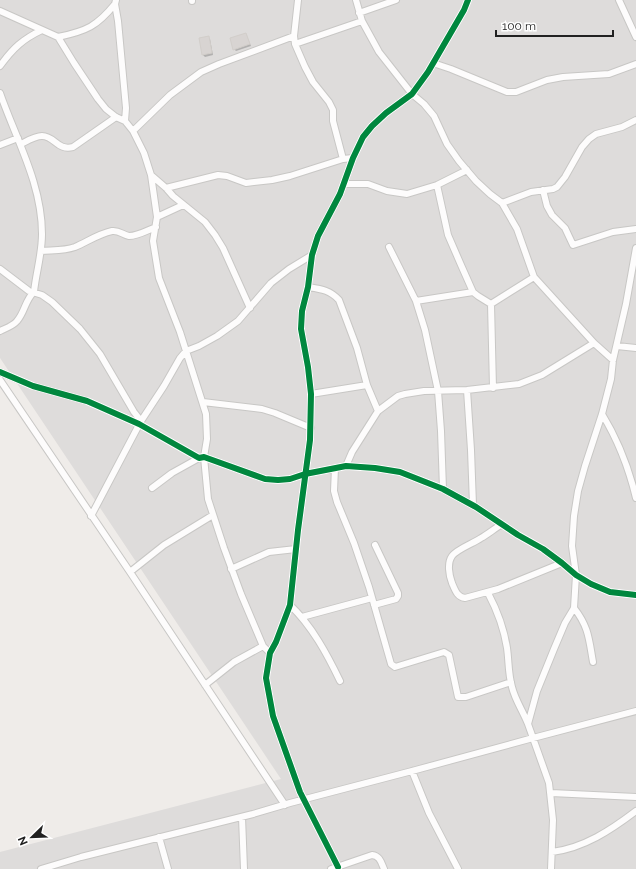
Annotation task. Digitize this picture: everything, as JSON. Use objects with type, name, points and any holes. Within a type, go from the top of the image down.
[{"type":"street","points":[[298,0],[294,36],[295,44],[313,82],[329,102],[333,110],[334,121],[343,159]]},
{"type":"street","points":[[356,0],[362,21],[379,52],[412,94],[424,104],[434,116],[452,153],[476,181],[502,203],[517,229],[534,277],[594,343],[613,360]]},
{"type":"street","points":[[359,13],[396,0]]},
{"type":"street","points":[[338,867],[305,799],[300,792],[273,716],[266,678],[270,653],[276,642],[290,605],[311,428],[311,394],[301,329],[302,311],[308,287],[312,255],[318,236],[340,194],[353,158],[363,137],[386,113],[412,94],[433,63],[464,10],[468,0]]},
{"type":"street","points":[[619,0],[636,37]]},
{"type":"street","points":[[58,37],[82,31],[95,25],[105,17],[115,2]]},
{"type":"street","points":[[115,2],[123,70],[126,108],[125,121]]},
{"type":"street","points":[[0,11],[58,37],[94,94],[106,109],[116,117],[125,121],[133,131],[144,153],[151,175],[157,217],[154,241],[159,278],[186,351],[206,414],[207,439],[202,457],[208,499],[231,569],[263,646],[270,653]]},
{"type":"street","points":[[295,44],[362,21]]},
{"type":"street","points":[[0,66],[18,44],[24,39],[42,30]]},
{"type":"street","points":[[133,131],[170,95],[201,72],[294,36]]},
{"type":"street","points":[[433,63],[507,92],[516,92],[547,80],[563,77],[609,74],[636,64]]},
{"type":"street","points":[[0,93],[32,177],[38,201],[42,233],[41,251],[34,292],[30,296],[18,319],[11,326],[0,331]]},
{"type":"street","points":[[0,145],[42,136],[47,137],[62,147],[73,147],[116,117]]},
{"type":"street","points":[[502,203],[531,192],[553,188],[561,182],[582,147],[589,139],[596,134],[622,127],[636,120]]},
{"type":"street","points":[[166,188],[218,175],[227,176],[246,183],[272,180],[290,176],[343,159],[353,158]]},
{"type":"street","points":[[344,184],[368,184],[387,191],[407,194],[437,185],[467,170]]},
{"type":"street","points":[[151,175],[183,205],[205,222],[215,235],[223,248],[250,308]]},
{"type":"street","points":[[437,185],[448,235],[473,292],[491,304]]},
{"type":"street","points":[[543,190],[547,206],[552,215],[565,228],[574,245],[613,232],[636,229]]},
{"type":"street","points":[[157,217],[183,205]]},
{"type":"street","points":[[41,251],[74,248],[98,235],[112,231],[120,231],[129,236],[136,235],[156,227]]},
{"type":"street","points":[[389,248],[416,301],[425,330],[438,391],[443,489]]},
{"type":"street","points":[[528,724],[537,691],[565,623],[574,608],[576,575],[572,546],[574,516],[578,491],[602,414],[626,304],[636,248]]},
{"type":"street","points":[[91,516],[140,422],[164,386],[180,358],[186,351],[199,346],[238,321],[271,283],[279,276],[312,255]]},
{"type":"street","points":[[0,269],[29,291],[42,295],[52,302],[80,330],[100,354],[140,422]]},
{"type":"street","points":[[491,304],[534,277]]},
{"type":"street","points":[[308,287],[327,290],[335,295],[339,300],[357,348],[367,385],[378,411]]},
{"type":"street","points":[[416,301],[473,292]]},
{"type":"street","points":[[491,304],[493,388]]},
{"type":"street","points":[[346,466],[352,452],[378,411],[392,400],[405,394],[424,391],[467,390],[519,384],[534,379],[594,343]]},
{"type":"street","points":[[617,346],[636,348]]},
{"type":"street","points":[[0,372],[33,386],[87,401],[140,422],[202,457],[265,479],[290,479],[305,474],[346,466],[389,469],[400,472],[443,489],[473,505],[543,549],[562,562],[576,575],[610,592],[636,595]]},
{"type":"street","points":[[0,380],[285,805]]},
{"type":"street","points":[[311,394],[367,385]]},
{"type":"street","points":[[467,390],[473,505]]},
{"type":"street","points":[[203,402],[275,412],[311,428]]},
{"type":"street","points":[[602,414],[623,455],[636,498]]},
{"type":"street","points":[[152,488],[172,473],[202,457]]},
{"type":"street","points":[[335,468],[334,492],[354,543],[393,667],[444,652],[447,653],[449,655],[458,697],[466,697],[510,682]]},
{"type":"street","points":[[130,572],[164,545],[213,516]]},
{"type":"street","points":[[502,524],[453,555],[449,569],[450,577],[457,594],[460,597],[465,598],[488,593],[562,562]]},
{"type":"street","points":[[374,605],[396,599],[398,596],[398,593],[375,545]]},
{"type":"street","points":[[231,569],[269,552],[296,549]]},
{"type":"street","points":[[488,593],[501,622],[512,690],[528,724],[549,783],[553,820],[551,869]]},
{"type":"street","points":[[302,617],[372,598]]},
{"type":"street","points":[[290,605],[302,617],[333,667],[340,682]]},
{"type":"street","points":[[574,608],[582,618],[588,630],[593,662]]},
{"type":"street","points":[[205,684],[234,662],[263,646]]},
{"type":"street","points":[[41,869],[81,857],[242,817],[636,711]]},
{"type":"street","points":[[412,771],[429,813],[458,869]]},
{"type":"street","points":[[551,793],[636,797]]},
{"type":"street","points":[[552,852],[567,850],[594,838],[636,811]]},
{"type":"street","points":[[242,817],[244,869]]},
{"type":"street","points":[[159,837],[168,869]]},
{"type":"street","points":[[331,869],[372,855],[380,859],[384,869]]},
{"type":"shaded area","points":[[0,0],[636,0],[636,869],[0,869],[0,852],[281,779],[0,358]]},
{"type":"building","points":[[246,33],[250,44],[233,50],[230,38]]},
{"type":"building","points":[[209,36],[212,53],[202,55],[199,38]]},
{"type":"cycle path","points":[[338,867],[300,792],[273,716],[266,678],[270,653],[276,642],[290,605],[310,440],[311,394],[301,329],[302,311],[308,287],[312,255],[318,236],[340,194],[353,158],[363,137],[386,113],[412,94],[428,72],[464,10],[468,0]]},
{"type":"cycle path","points":[[0,372],[33,386],[87,401],[139,424],[199,458],[204,457],[265,479],[290,479],[305,474],[346,466],[375,468],[400,472],[443,489],[476,507],[518,535],[543,549],[576,575],[591,584],[610,592],[636,595]]}]
